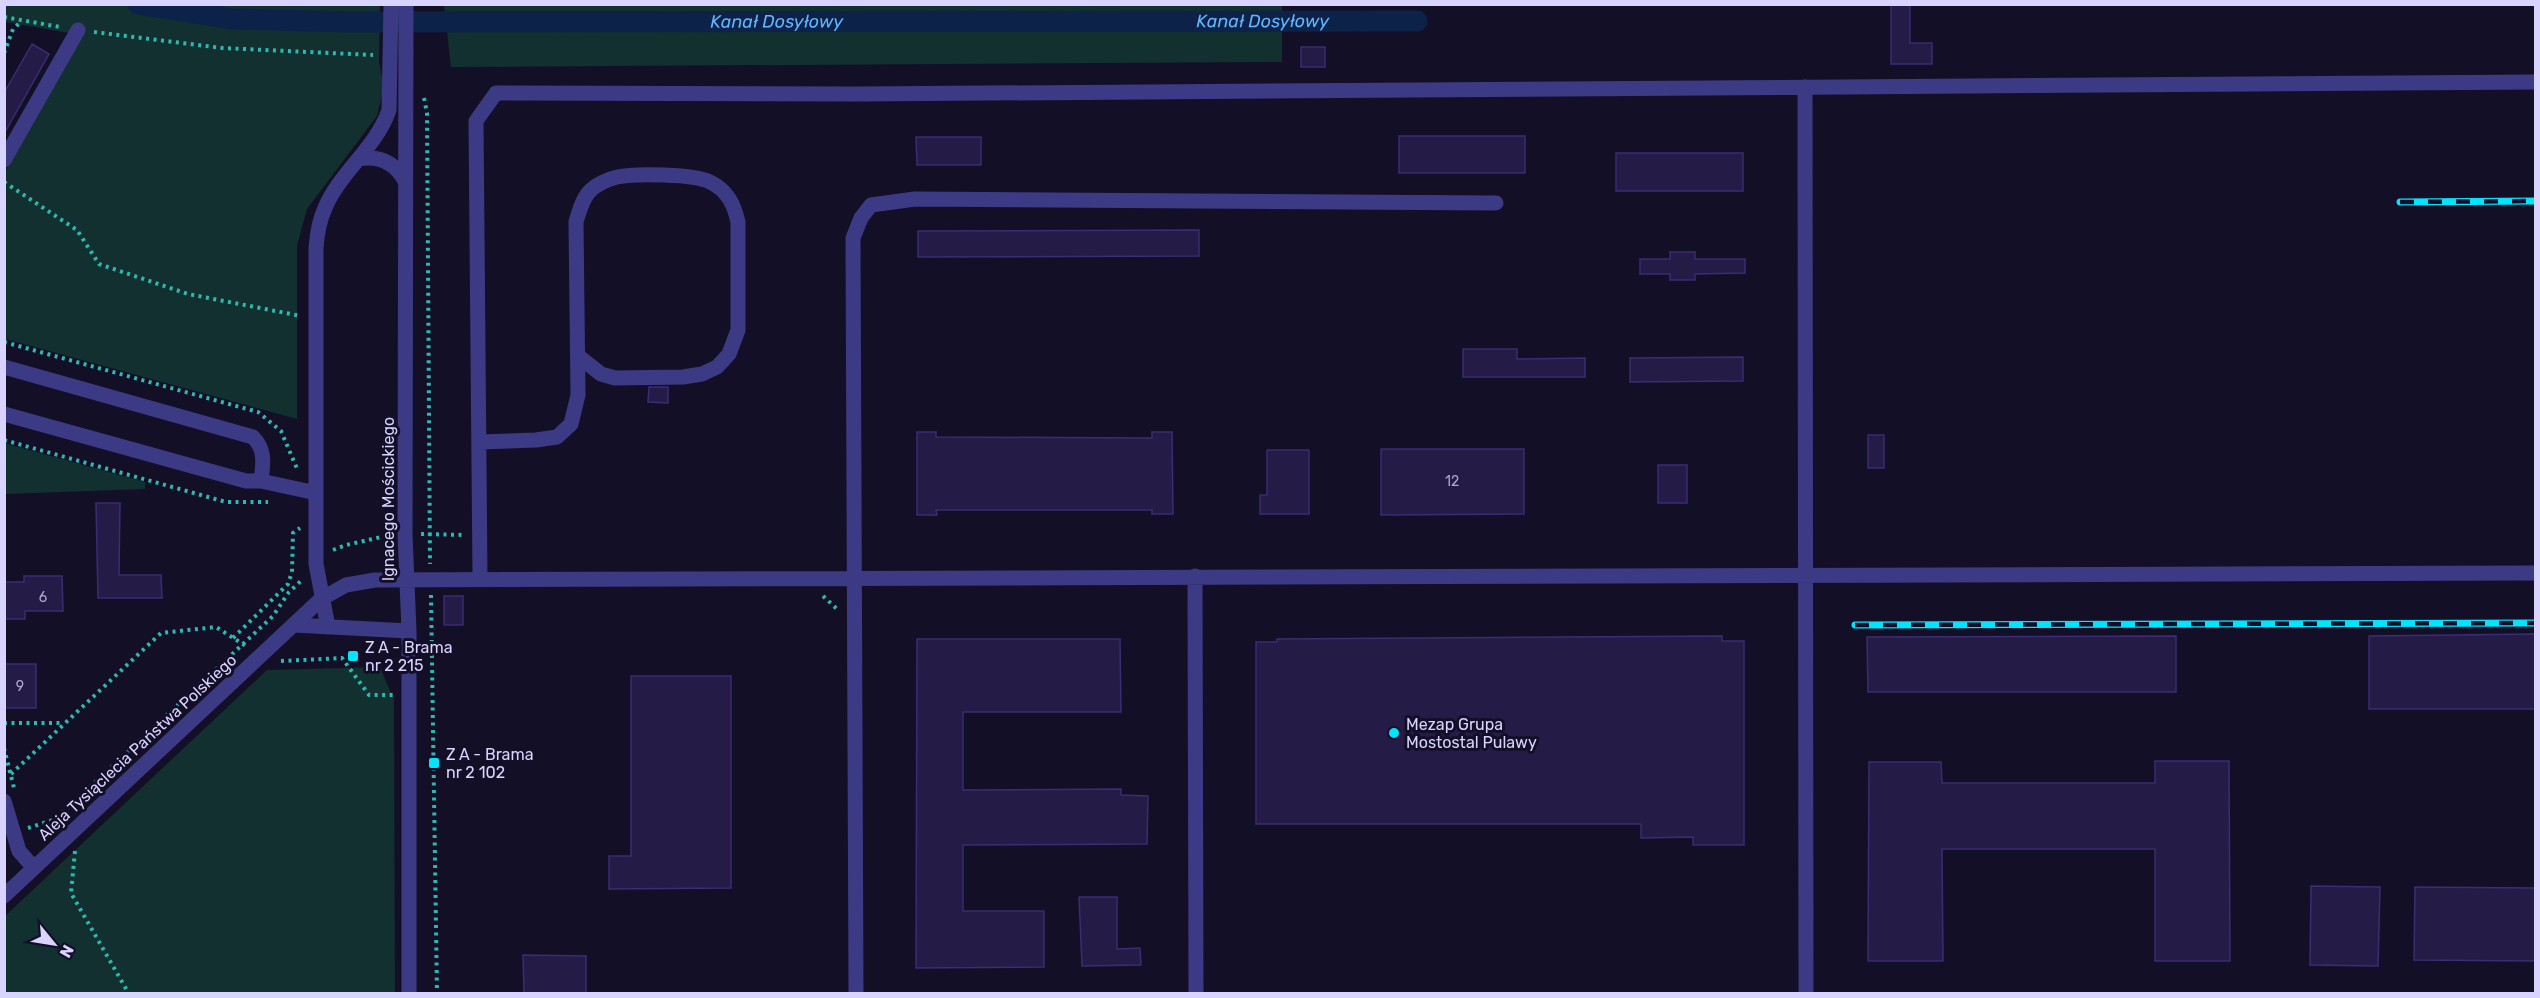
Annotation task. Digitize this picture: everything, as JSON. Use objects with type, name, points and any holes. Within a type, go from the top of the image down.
[{"type":"street","name":"Ignacego Mościckiego","points":[[391,4],[397,53],[405,181],[409,993]]},
{"type":"street","name":"Ignacego Mościckiego","points":[[328,627],[316,564],[316,249],[320,222],[326,206],[384,124],[389,110],[406,4]]},
{"type":"street","points":[[4,160],[78,30]]},
{"type":"street","points":[[480,578],[476,121],[496,93],[860,94],[2535,82]]},
{"type":"street","points":[[1805,87],[1806,993]]},
{"type":"street","points":[[359,159],[380,158],[389,163],[405,181]]},
{"type":"street","points":[[479,442],[537,441],[557,437],[571,424],[578,395],[576,222],[580,207],[589,192],[601,183],[617,177],[638,176],[696,177],[710,182],[724,192],[734,204],[738,222],[738,330],[729,354],[717,367],[702,374],[683,377],[615,378],[601,374],[578,356]]},
{"type":"street","points":[[856,993],[853,238],[861,218],[871,205],[915,199],[1496,203]]},
{"type":"street","points":[[4,367],[253,437],[260,443],[264,456],[261,481]]},
{"type":"street","points":[[4,414],[246,481],[261,481],[316,494]]},
{"type":"street","name":"Aleja Tysiąclecia Państwa Polskiego","points":[[4,896],[321,599],[346,585],[375,580],[2535,573]]},
{"type":"street","points":[[1195,576],[1196,993]]},
{"type":"street","points":[[293,625],[409,631]]},
{"type":"street","points":[[4,801],[19,851],[34,868]]},
{"type":"path","points":[[4,17],[78,30],[222,48],[397,53]]},
{"type":"path","points":[[4,53],[13,29],[23,21]]},
{"type":"path","points":[[423,92],[427,113],[431,580],[438,993]]},
{"type":"path","points":[[4,183],[77,230],[99,264],[188,294],[316,319]]},
{"type":"path","points":[[4,440],[225,502],[269,502]]},
{"type":"path","points":[[11,774],[161,633],[216,627],[250,648]]},
{"type":"path","points":[[4,723],[65,723]]},
{"type":"path","points":[[76,849],[71,893],[129,993]]},
{"type":"green space","points":[[4,5],[380,5],[379,62],[384,87],[377,116],[307,209],[297,246],[297,419],[5,339],[5,171],[81,35],[5,22]]},
{"type":"green space","points":[[444,5],[1282,5],[1282,62],[451,67]]},
{"type":"green space","points":[[4,443],[145,482],[145,489],[5,494]]},
{"type":"green space","points":[[380,667],[394,700],[395,993],[5,993],[5,916],[267,670]]},
{"type":"building","points":[[1891,4],[1910,4],[1910,43],[1932,43],[1932,64],[1891,64]]},
{"type":"building","points":[[32,44],[49,54],[4,134],[4,93]]},
{"type":"building","points":[[1301,47],[1325,47],[1325,67],[1301,67]]},
{"type":"building","points":[[1399,136],[1525,136],[1525,173],[1399,173]]},
{"type":"building","points":[[916,137],[981,137],[981,165],[917,165]]},
{"type":"building","points":[[1616,153],[1743,153],[1743,191],[1616,191]]},
{"type":"building","points":[[1199,230],[1199,256],[918,257],[918,231]]},
{"type":"building","points":[[1670,252],[1695,252],[1695,259],[1745,259],[1745,273],[1695,274],[1695,280],[1670,280],[1670,274],[1640,274],[1640,259],[1670,259]]},
{"type":"building","points":[[1463,349],[1517,349],[1517,359],[1585,358],[1585,377],[1463,377]]},
{"type":"building","points":[[1743,357],[1743,381],[1630,382],[1630,358]]},
{"type":"building","points":[[649,387],[668,387],[668,403],[648,402]]},
{"type":"building","points":[[917,432],[936,432],[936,437],[1152,438],[1152,432],[1172,432],[1173,514],[1152,514],[1152,510],[936,510],[937,515],[917,515]]},
{"type":"building","points":[[1868,435],[1884,435],[1884,468],[1868,468]]},
{"type":"building","points":[[1381,449],[1524,449],[1524,514],[1381,515]]},
{"type":"building","points":[[1267,450],[1309,450],[1309,514],[1260,514],[1260,495],[1267,495]]},
{"type":"building","points":[[1658,465],[1687,465],[1687,503],[1658,503]]},
{"type":"building","points":[[96,503],[120,503],[119,575],[161,575],[162,598],[98,598]]},
{"type":"building","points":[[24,576],[62,576],[63,611],[25,611],[25,619],[4,619],[4,582],[24,582]]},
{"type":"building","points":[[444,596],[463,596],[463,625],[444,625]]},
{"type":"building","points":[[2535,634],[2535,709],[2369,709],[2369,636]]},
{"type":"building","points":[[1722,636],[1722,641],[1744,641],[1744,845],[1693,845],[1693,837],[1641,838],[1641,824],[1256,824],[1256,642],[1277,642],[1277,639]]},
{"type":"building","points":[[2176,636],[2176,692],[1868,692],[1867,637]]},
{"type":"building","points":[[917,639],[1120,639],[1121,712],[963,712],[963,790],[1121,789],[1121,795],[1148,796],[1147,844],[963,845],[963,911],[1044,911],[1044,967],[916,968]]},
{"type":"building","points":[[4,664],[36,664],[36,708],[4,708]]},
{"type":"building","points":[[631,676],[731,676],[731,888],[609,889],[609,856],[631,856]]},
{"type":"building","points":[[2155,761],[2229,761],[2230,961],[2155,961],[2155,849],[1942,849],[1943,961],[1868,961],[1869,762],[1941,762],[1942,783],[2155,783]]},
{"type":"building","points":[[2311,886],[2380,887],[2378,966],[2310,965]]},
{"type":"building","points":[[2415,887],[2535,888],[2535,961],[2414,960]]},
{"type":"building","points":[[1079,897],[1117,897],[1117,949],[1140,948],[1141,965],[1082,966]]},
{"type":"building","points":[[523,955],[586,956],[586,993],[524,993]]},
{"type":"waterway","name":"Kanał Dosyłowy","points":[[138,4],[232,19],[350,22],[1417,21]]},
{"type":"railway","points":[[2400,202],[2536,201]]},
{"type":"railway","points":[[1855,625],[2536,623]]},
{"type":"place","name":"Z A - Brama nr 2 215","points":[[353,656]]},
{"type":"place","name":"Mezap Grupa Mostostal Pulawy","points":[[1394,733]]},
{"type":"place","name":"Z A - Brama nr 2 102","points":[[434,763]]}]
